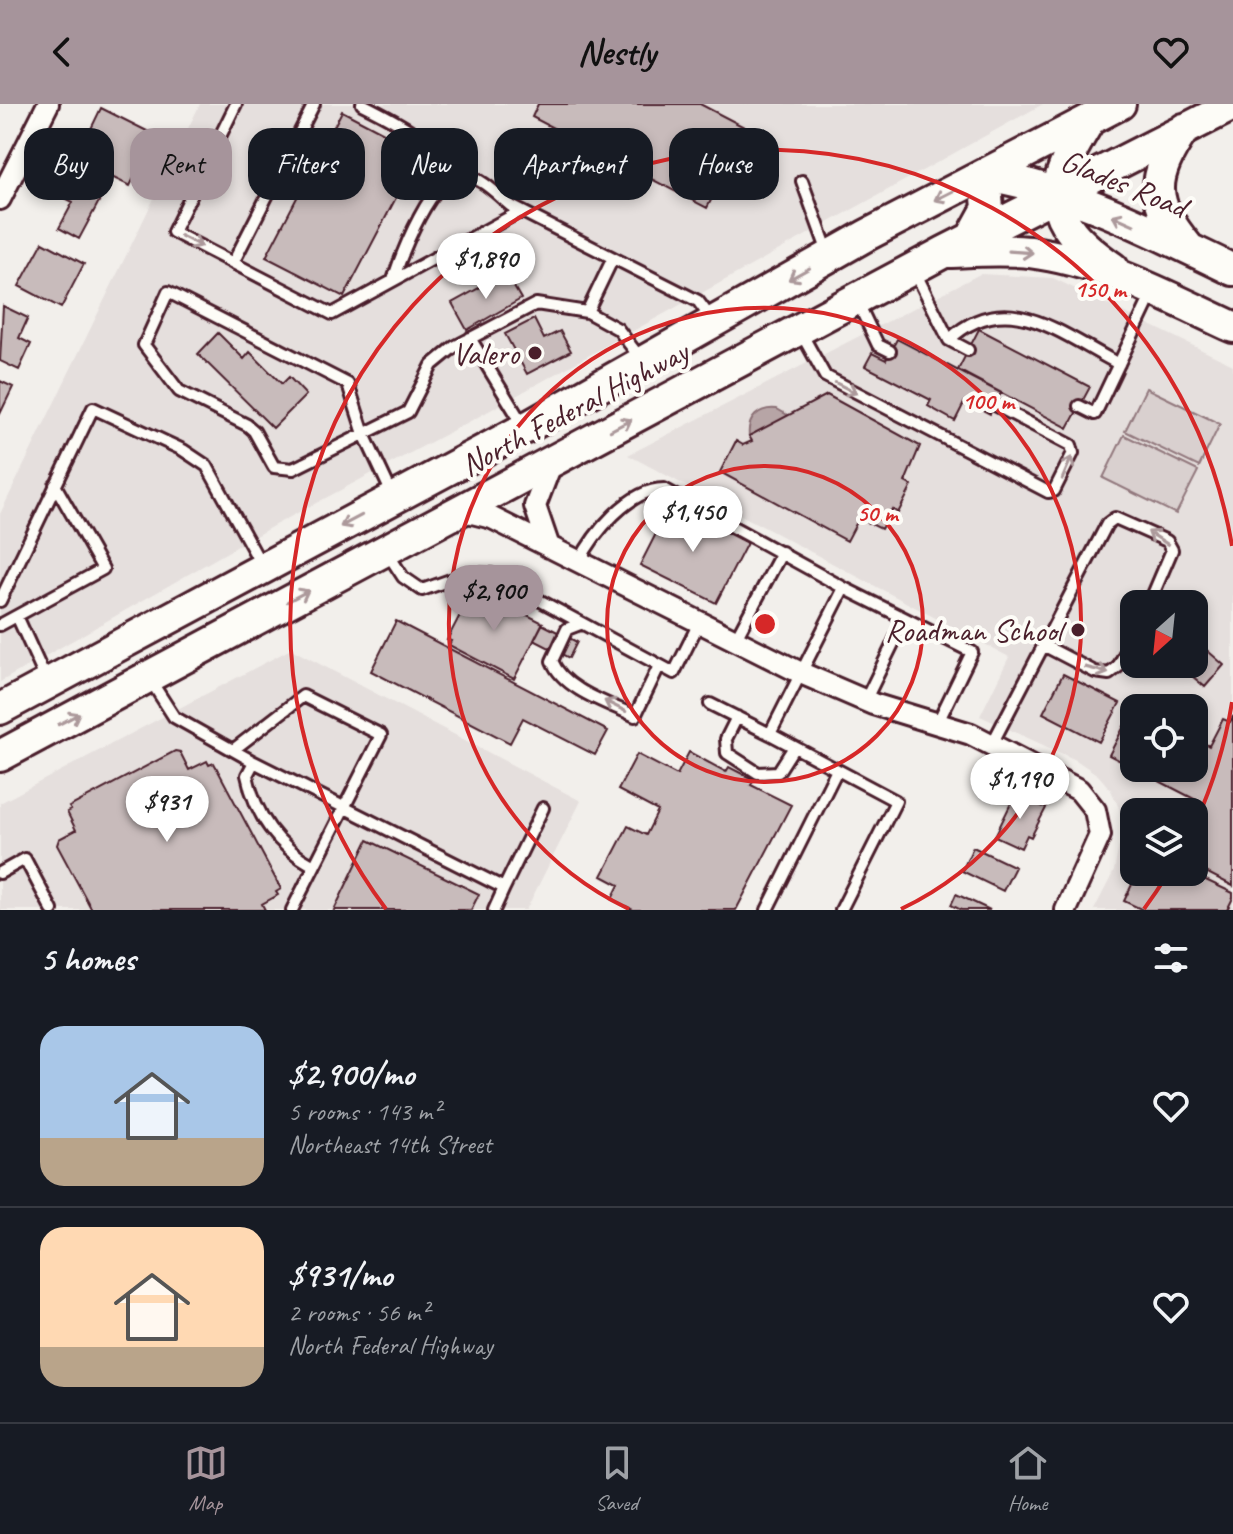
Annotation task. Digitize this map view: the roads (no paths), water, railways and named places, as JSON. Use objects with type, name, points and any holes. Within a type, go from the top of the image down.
[{"type":"main road","name":"North Federal Highway","points":[[0,709],[528,426],[867,235],[1118,104]]},
{"type":"main road","name":"North Federal Highway","points":[[0,756],[913,268],[1233,105]]},
{"type":"main road","points":[[1089,121],[1062,164],[1056,193],[1074,232],[1094,254],[1126,277]]},
{"type":"main road","points":[[1184,129],[1165,156],[1158,193],[1166,220],[1190,249]]},
{"type":"main road","points":[[972,237],[988,208],[985,175]]},
{"type":"main road","name":"Glades Road","points":[[985,175],[1056,193],[1233,270]]},
{"type":"main road","points":[[944,252],[1031,252],[1126,277],[1233,327]]},
{"type":"main road","points":[[515,482],[527,457],[528,426]]},
{"type":"street","points":[[0,199],[48,104]]},
{"type":"street","points":[[549,547],[535,506],[552,462]]},
{"type":"street","points":[[460,510],[492,518],[801,673],[865,701],[938,722],[992,744],[1079,790],[1095,810],[1100,835],[1066,910]]},
{"type":"lane","points":[[236,104],[173,232],[332,314],[521,211]]},
{"type":"lane","points":[[233,263],[314,104]]},
{"type":"lane","points":[[362,104],[410,128]]},
{"type":"lane","points":[[802,181],[830,257]]},
{"type":"lane","points":[[478,182],[521,211],[698,301],[714,322]]},
{"type":"lane","points":[[393,280],[430,200]]},
{"type":"lane","points":[[587,312],[613,258]]},
{"type":"lane","points":[[913,268],[949,340],[968,350]]},
{"type":"lane","points":[[1079,406],[1095,414],[1154,290]]},
{"type":"lane","points":[[394,498],[364,434],[348,384],[168,292],[144,345],[179,391],[254,431],[274,467],[293,469],[364,434],[408,412],[432,365],[470,338],[536,304],[587,312],[629,339],[642,362]]},
{"type":"lane","points":[[856,299],[878,345],[890,351]]},
{"type":"lane","points":[[949,340],[976,319],[1011,314],[1029,317],[1119,364]]},
{"type":"lane","points":[[799,329],[825,376],[1048,492],[1054,491],[1073,453],[1071,445],[995,405]]},
{"type":"lane","points":[[470,338],[528,426]]},
{"type":"lane","points":[[0,601],[93,408],[183,450],[207,466],[263,568]]},
{"type":"lane","points":[[0,625],[103,569],[55,485]]},
{"type":"lane","points":[[579,562],[596,530],[653,489],[664,489],[844,588],[972,652],[938,722]]},
{"type":"lane","points":[[992,744],[1107,524],[1115,518],[1167,541],[1172,550],[1155,590]]},
{"type":"lane","points":[[385,549],[403,577],[422,590],[470,573],[491,574],[674,673],[699,623]]},
{"type":"lane","points":[[735,640],[782,552]]},
{"type":"lane","points":[[770,734],[844,588]]},
{"type":"lane","points":[[17,616],[47,684]]},
{"type":"lane","points":[[865,701],[905,619]]},
{"type":"lane","points":[[580,624],[567,629],[552,661],[562,678],[574,686],[635,716],[659,666]]},
{"type":"lane","points":[[1043,645],[1095,672],[1109,674],[1120,663]]},
{"type":"lane","points":[[148,676],[174,717],[254,762],[504,888]]},
{"type":"lane","points":[[233,750],[303,696],[381,735],[292,910]]},
{"type":"lane","points":[[710,704],[896,801],[841,910]]},
{"type":"lane","points":[[737,717],[726,739],[727,753],[758,773],[778,772],[794,747]]},
{"type":"lane","points":[[254,762],[247,775],[257,809],[290,852],[314,866]]},
{"type":"lane","points":[[767,910],[837,770]]},
{"type":"lane","points":[[494,910],[543,808]]},
{"type":"lane","points":[[0,873],[25,859],[52,910]]},
{"type":"place","name":"Valero","points":[[535,353]]},
{"type":"place","name":"Roadman School","points":[[1078,630]]}]
